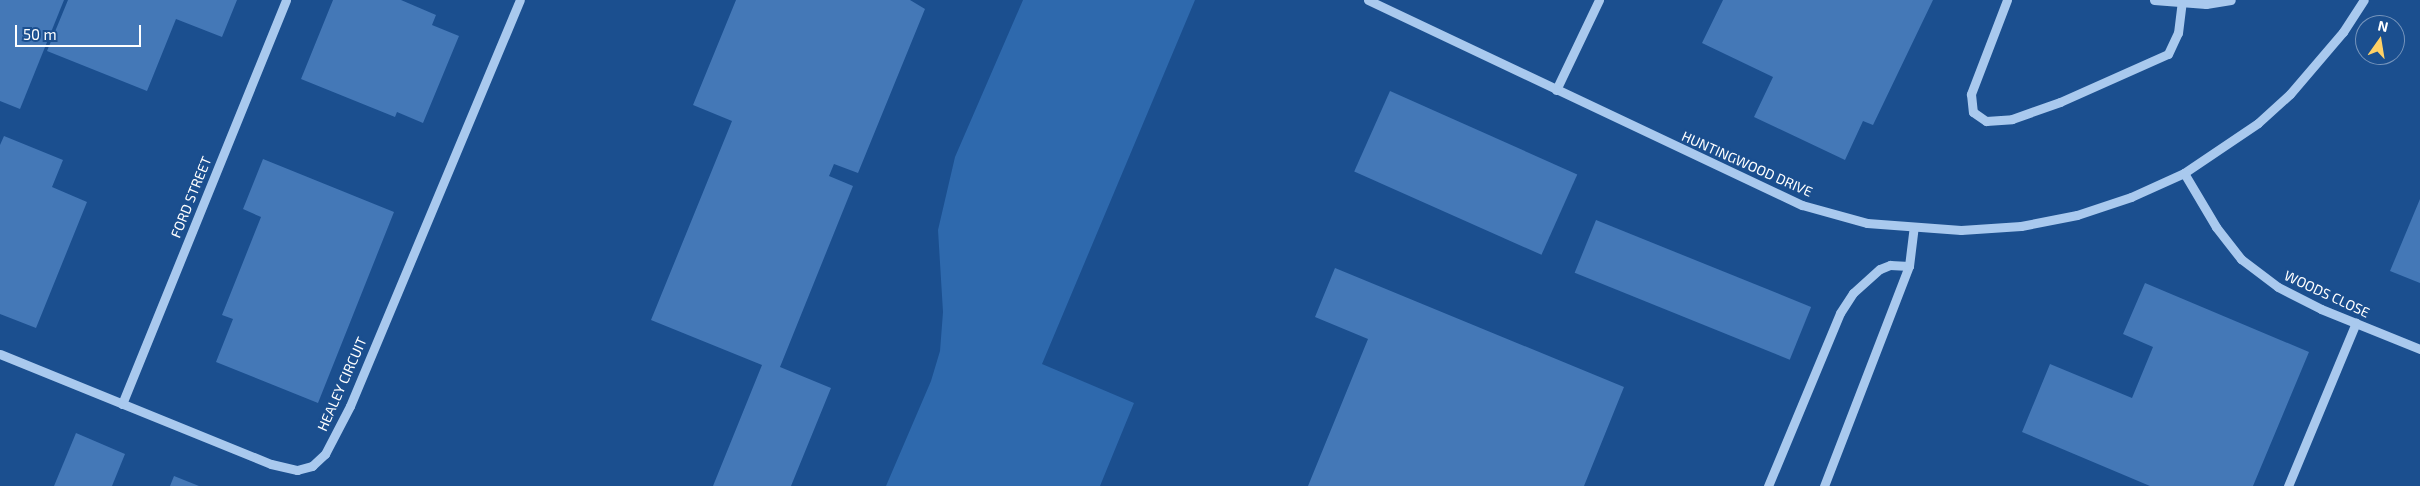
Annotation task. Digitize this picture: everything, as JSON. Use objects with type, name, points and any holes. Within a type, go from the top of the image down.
[{"type":"street","name":"FORD STREET","points":[[122,404],[286,0]]},
{"type":"street","name":"HEALEY CIRCUIT","points":[[0,354],[271,464],[297,470],[312,466],[325,454],[350,406],[520,0]]},
{"type":"street","name":"HUNTINGWOOD DRIVE","points":[[1368,0],[1794,202],[1867,223],[1914,228],[1991,229],[2050,222],[2131,197],[2184,173],[2258,123],[2290,94],[2343,32],[2364,0]]},
{"type":"street","points":[[1556,90],[1599,0]]},
{"type":"street","points":[[2007,0],[1971,94],[1973,112],[1986,121],[2012,119],[2060,102],[2168,54],[2178,33],[2181,2]]},
{"type":"street","points":[[2154,0],[2181,2],[2231,0]]},
{"type":"street","name":"WOODS CLOSE","points":[[2184,173],[2216,227],[2241,259],[2278,287],[2356,323],[2420,349]]},
{"type":"street","points":[[1824,486],[1909,266],[1914,228]]},
{"type":"street","points":[[1768,486],[1840,313],[1853,293],[1880,269],[1890,265],[1909,266]]},
{"type":"street","points":[[2288,486],[2356,323]]},
{"type":"shaded area","points":[[1023,0],[1195,0],[1042,364],[1134,403],[1100,486],[886,486],[931,381],[940,351],[943,312],[938,230],[955,157]]},
{"type":"building","points":[[0,0],[64,0],[20,109],[0,101]]},
{"type":"building","points":[[68,0],[237,0],[222,37],[176,19],[147,91],[47,51]]},
{"type":"building","points":[[333,0],[401,0],[436,15],[432,25],[459,36],[423,123],[397,112],[395,117],[301,79]]},
{"type":"building","points":[[736,0],[910,0],[925,9],[858,173],[834,164],[829,176],[853,186],[780,367],[831,388],[791,486],[713,486],[762,365],[651,320],[732,121],[693,105]]},
{"type":"building","points":[[1723,0],[1933,0],[1873,125],[1863,121],[1845,160],[1754,117],[1773,77],[1702,43]]},
{"type":"building","points":[[1390,91],[1577,174],[1541,255],[1354,171]]},
{"type":"building","points":[[4,136],[63,160],[52,187],[87,202],[36,328],[0,314],[0,145]]},
{"type":"building","points":[[263,159],[394,212],[318,403],[216,362],[233,319],[222,315],[261,217],[243,209]]},
{"type":"building","points":[[2420,199],[2420,283],[2390,271]]},
{"type":"building","points":[[1596,220],[1811,307],[1790,360],[1575,273]]},
{"type":"building","points":[[1335,268],[1624,387],[1584,486],[1308,486],[1368,339],[1315,317]]},
{"type":"building","points":[[2145,283],[2309,352],[2253,486],[2150,486],[2022,432],[2050,364],[2132,398],[2153,347],[2123,334]]},
{"type":"building","points":[[76,433],[125,454],[112,486],[54,486]]},
{"type":"building","points":[[174,476],[199,486],[170,486]]}]
